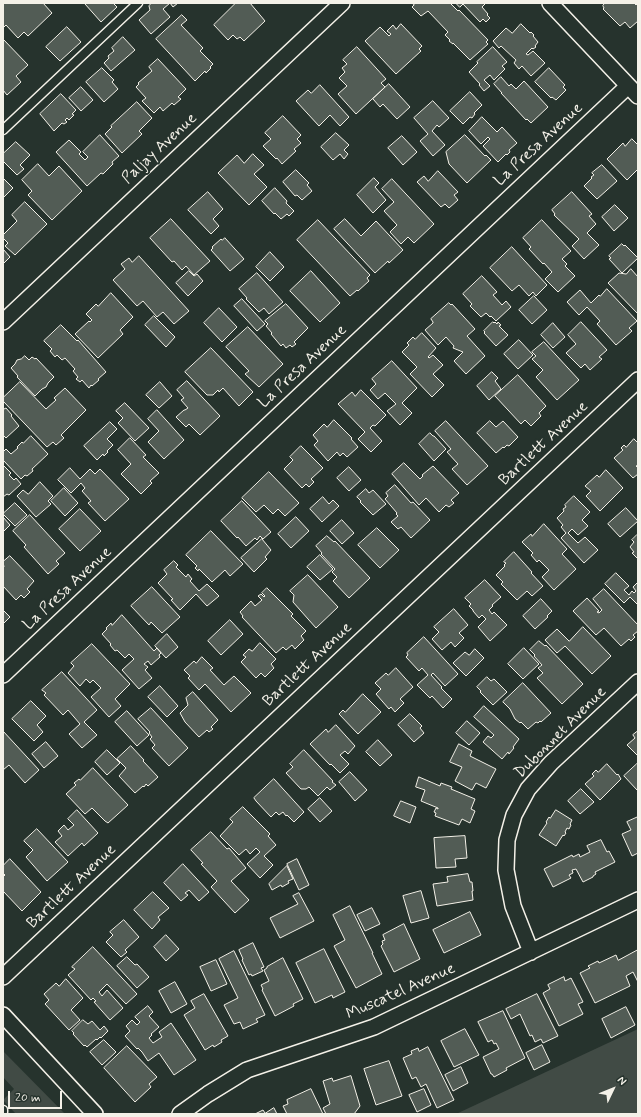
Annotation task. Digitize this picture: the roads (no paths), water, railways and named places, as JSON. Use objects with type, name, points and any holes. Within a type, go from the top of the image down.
[{"type":"street","name":"Paljay Avenue","points":[[3,322],[342,3]]},
{"type":"street","points":[[550,3],[633,91]]},
{"type":"street","name":"La Presa Avenue","points":[[3,675],[633,91]]},
{"type":"street","name":"Bartlett Avenue","points":[[3,977],[638,380]]},
{"type":"street","name":"Dubonnet Avenue","points":[[531,952],[513,906],[506,870],[507,840],[514,815],[528,789],[551,764],[638,682]]},
{"type":"street","name":"Muscatel Avenue","points":[[180,1114],[246,1070],[374,1027],[638,900]]},
{"type":"street","points":[[3,1015],[95,1114]]},
{"type":"lane","points":[[3,130],[138,3]]}]
